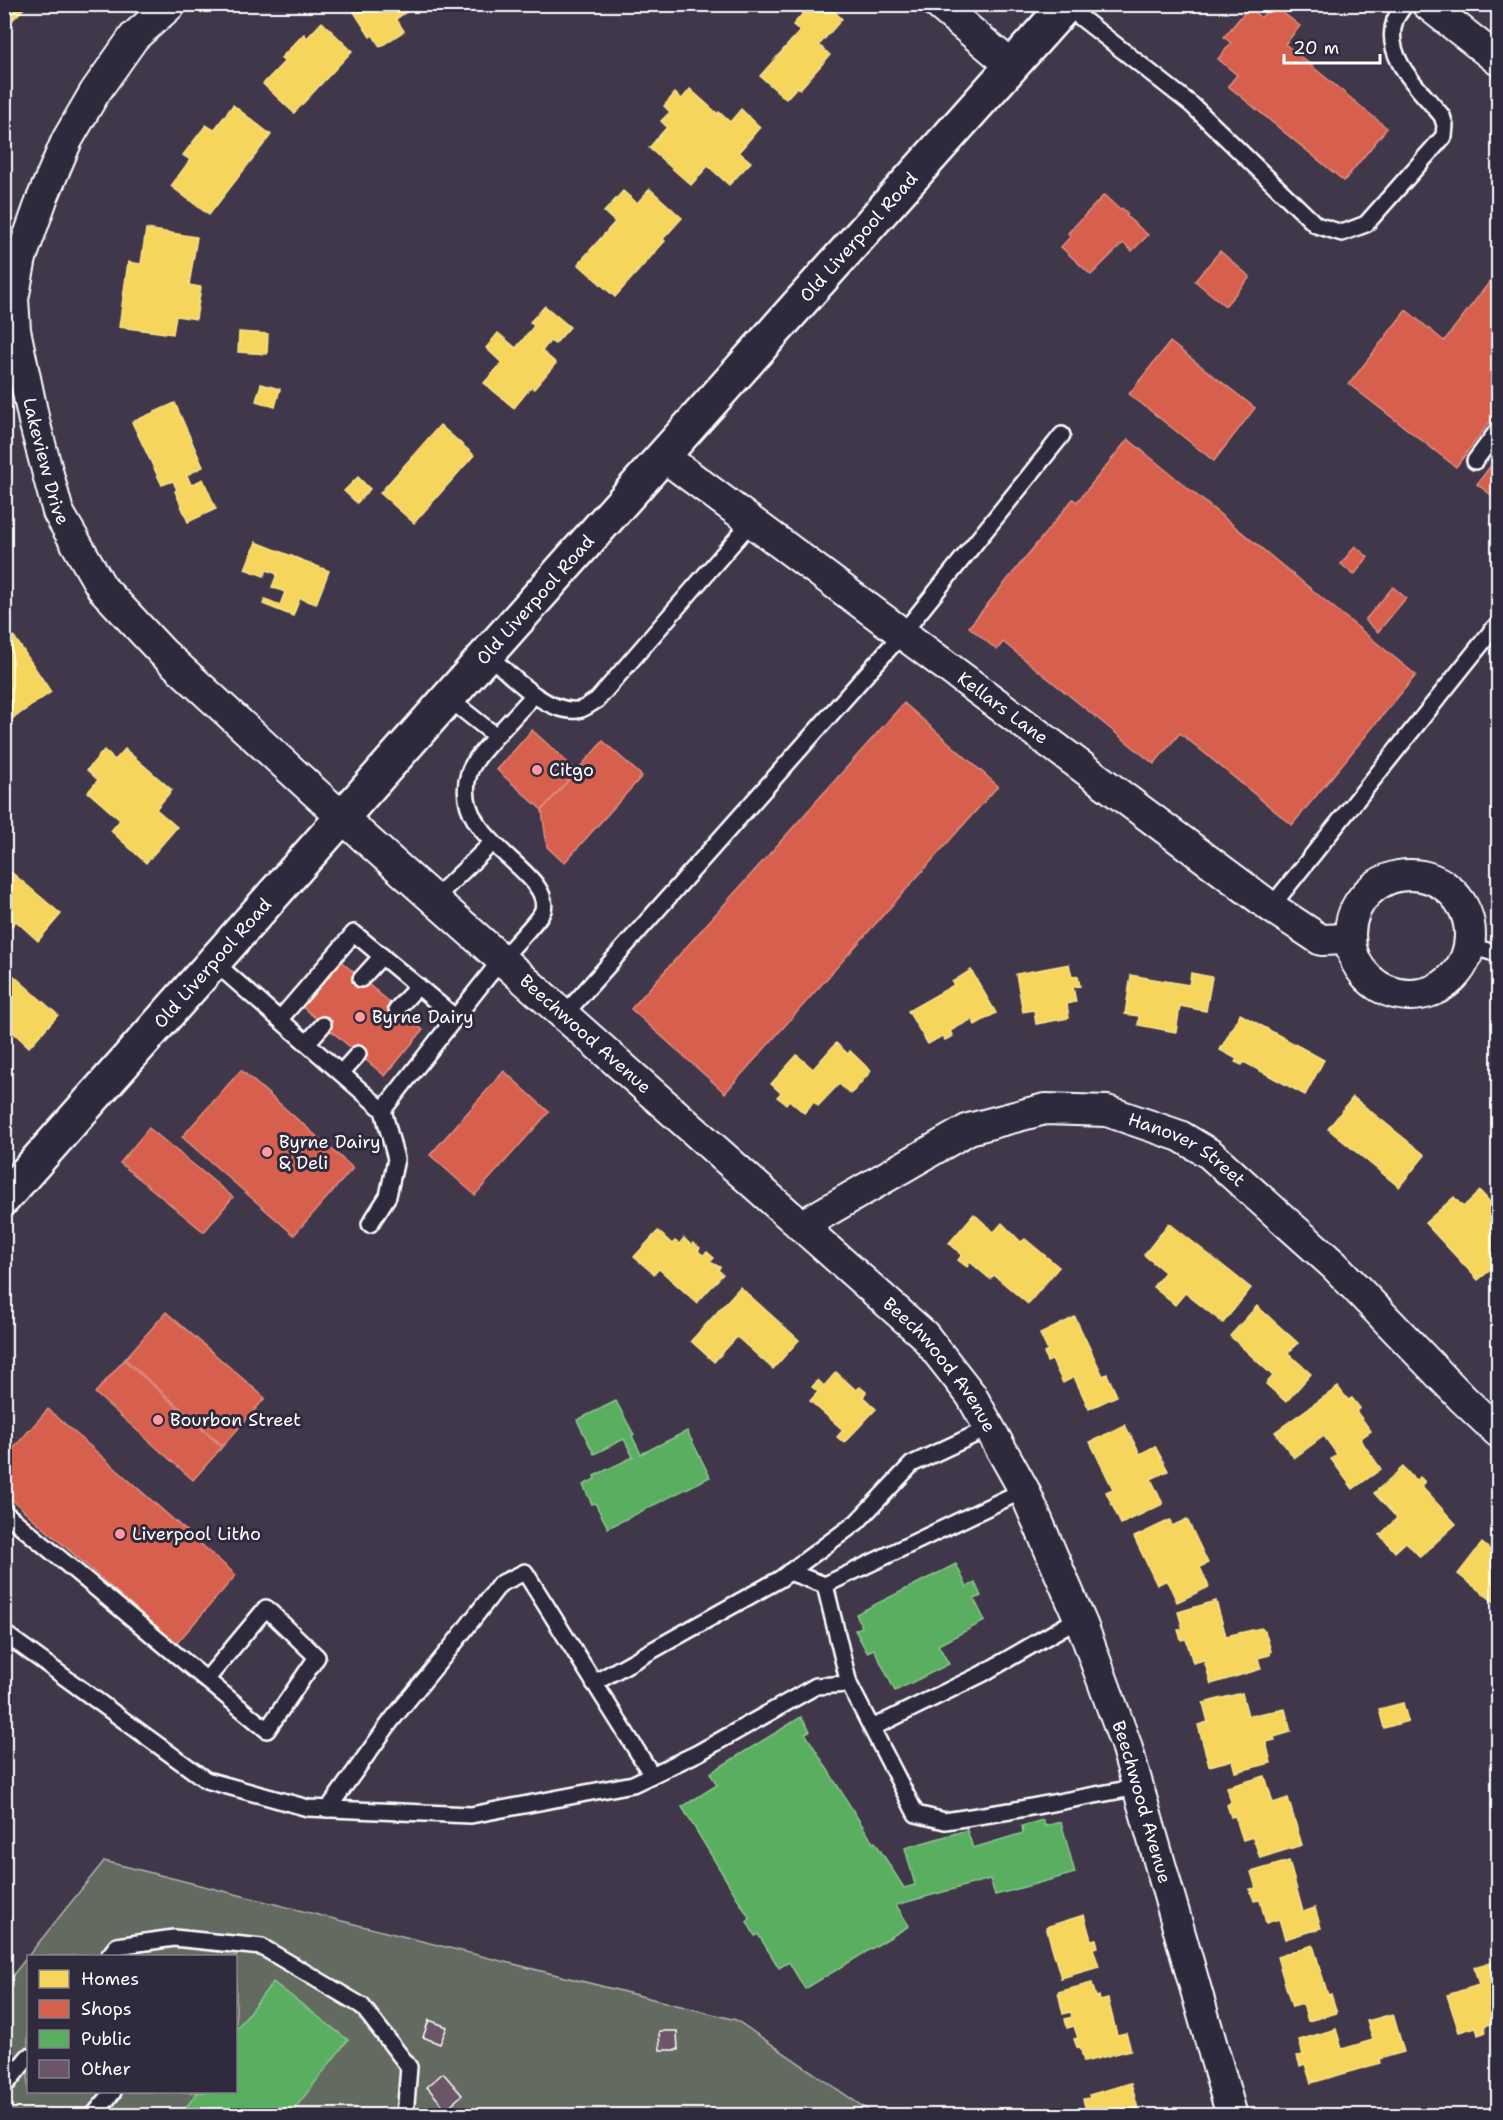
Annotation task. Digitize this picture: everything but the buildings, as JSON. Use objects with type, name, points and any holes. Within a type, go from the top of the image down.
[{"type":"main road","name":"Old Liverpool Road","points":[[4,1198],[1067,5]]},
{"type":"street","name":"Lakeview Drive","points":[[171,4],[135,37],[95,92],[67,140],[42,199],[21,258],[9,299],[34,421],[58,512],[102,588],[162,652],[343,816]]},
{"type":"street","points":[[938,4],[1012,66]]},
{"type":"street","points":[[1427,4],[1498,60]]},
{"type":"street","name":"Kellars Lane","points":[[663,456],[1270,907],[1320,940],[1349,939]]},
{"type":"street","name":"Beechwood Avenue","points":[[343,816],[924,1335],[971,1395],[1024,1490],[1079,1618],[1126,1745],[1232,2115]]},
{"type":"street","points":[[1415,875],[1435,880],[1452,891],[1464,907],[1470,926],[1470,946],[1464,965],[1452,980],[1435,991],[1417,996],[1397,995],[1379,988],[1364,975],[1354,958],[1349,939],[1352,918],[1361,900],[1376,885],[1394,876],[1415,875]]},
{"type":"street","name":"Hanover Street","points":[[801,1226],[969,1129],[1045,1109],[1107,1111],[1180,1136],[1210,1154],[1334,1265],[1463,1399],[1498,1432]]},
{"type":"lane","points":[[1067,5],[1192,105],[1316,225],[1342,232],[1366,224],[1444,136],[1445,125],[1442,116],[1399,63],[1392,42],[1395,20],[1405,4]]},
{"type":"lane","points":[[1475,461],[1498,430]]},
{"type":"lane","points":[[564,1015],[902,634],[1062,435]]},
{"type":"lane","points":[[488,655],[534,695],[562,710],[580,710],[597,700],[751,522]]},
{"type":"lane","points":[[1270,907],[1494,628]]},
{"type":"lane","points":[[383,1110],[543,912],[543,898],[537,885],[492,843],[474,819],[466,797],[469,772],[484,750],[534,695]]},
{"type":"lane","points":[[448,698],[496,736]]},
{"type":"lane","points":[[434,899],[492,843]]},
{"type":"lane","points":[[280,1019],[354,933],[456,1018]]},
{"type":"lane","points":[[1470,946],[1498,954]]},
{"type":"lane","points":[[361,979],[382,956]]},
{"type":"lane","points":[[214,962],[383,1110],[396,1159],[388,1196],[370,1224]]},
{"type":"lane","points":[[398,1009],[418,986]]},
{"type":"lane","points":[[307,1043],[323,1025]]},
{"type":"lane","points":[[340,1072],[358,1054]]},
{"type":"lane","points":[[594,1683],[789,1572],[857,1522],[912,1464],[989,1428]]},
{"type":"lane","points":[[789,1572],[825,1585],[1024,1490]]},
{"type":"lane","points":[[4,1512],[206,1680],[267,1730],[316,1657],[266,1608],[206,1680]]},
{"type":"lane","points":[[328,1809],[390,1720],[453,1645],[500,1584],[525,1572],[652,1775]]},
{"type":"lane","points":[[825,1585],[849,1684],[916,1814],[945,1821],[1138,1787]]},
{"type":"lane","points":[[872,1728],[982,1674],[1079,1618]]},
{"type":"lane","points":[[4,1633],[206,1780],[308,1808],[471,1815],[633,1784],[698,1753],[816,1686],[849,1684]]},
{"type":"lane","points":[[110,1955],[117,1946],[174,1938],[205,1949],[262,1947],[362,2006],[409,2067],[405,2115]]},
{"type":"lane","points":[[4,2087],[27,2058]]},
{"type":"lane","points":[[93,2115],[111,2093]]},
{"type":"green space","points":[[104,1861],[736,2020],[875,2115],[5,2115],[4,1986],[27,1957],[27,2093],[237,2093],[237,1955],[29,1955]]},
{"type":"place","name":"Citgo","points":[[537,770]]},
{"type":"place","name":"Byrne Dairy","points":[[360,1017]]},
{"type":"place","name":"Byrne Dairy & Deli","points":[[267,1152]]},
{"type":"place","name":"Bourbon Street","points":[[158,1420]]},
{"type":"place","name":"Liverpool Litho","points":[[120,1534]]}]
